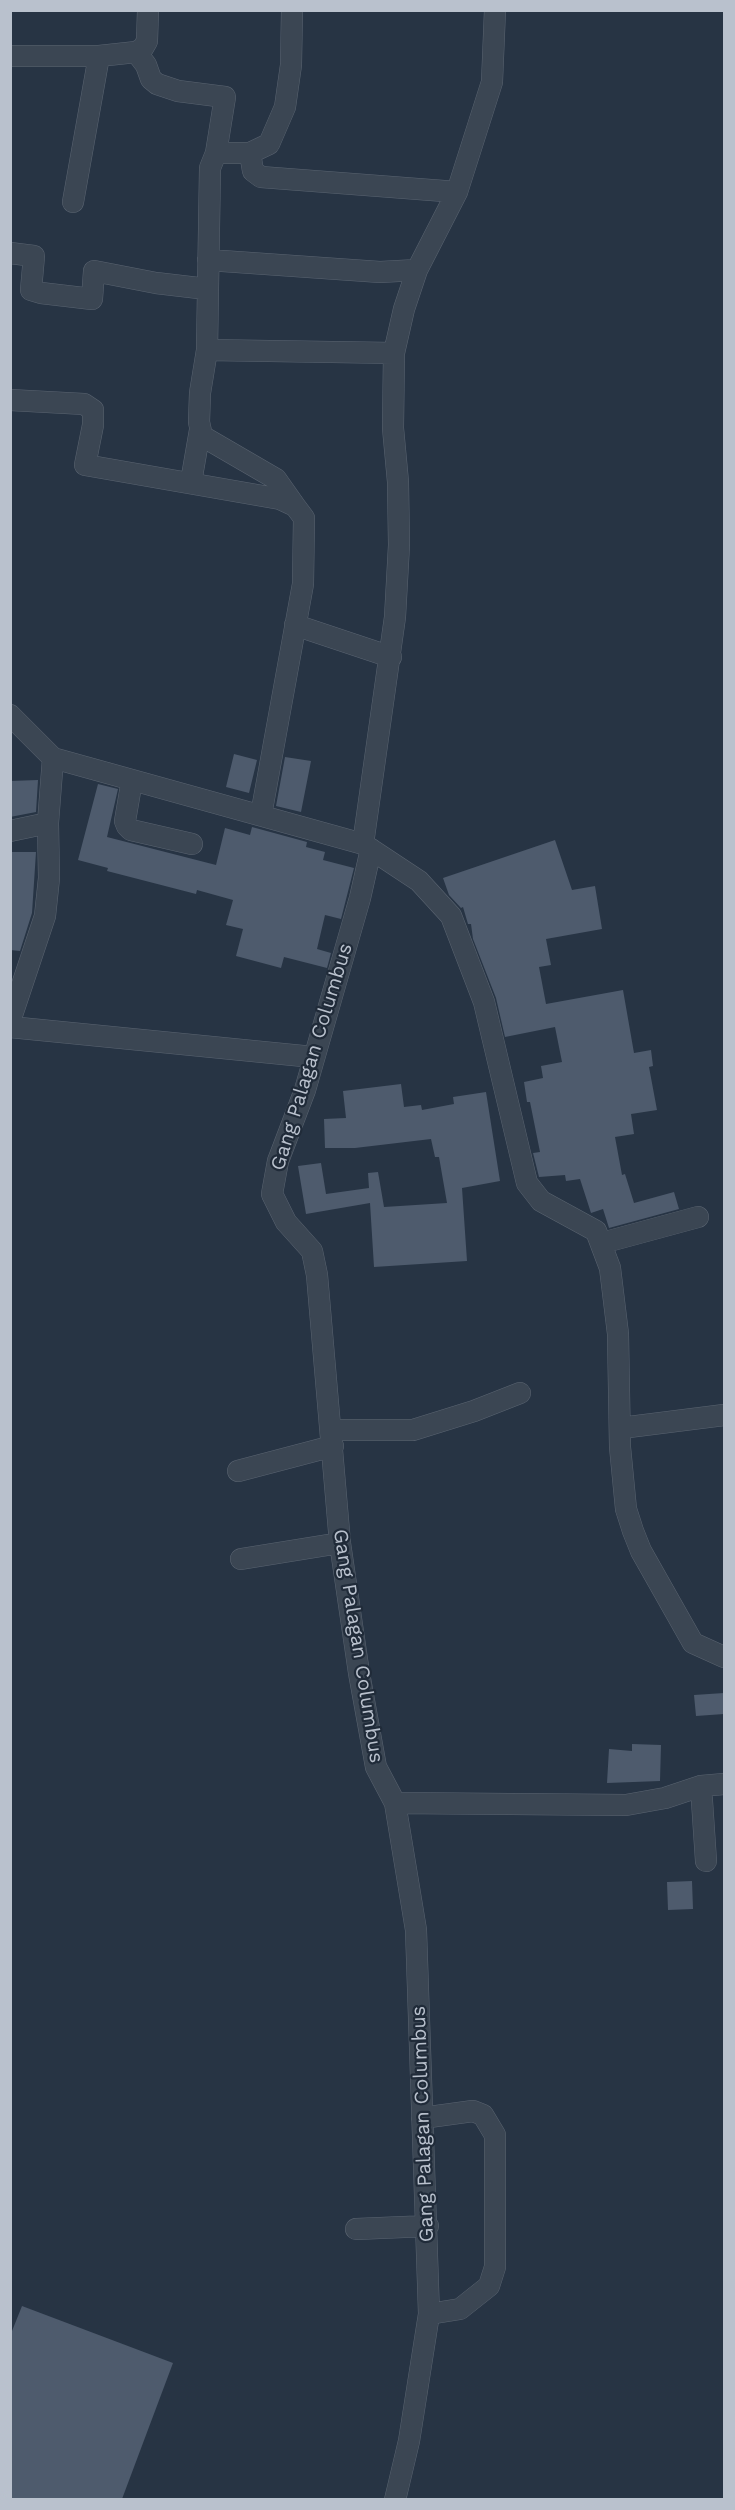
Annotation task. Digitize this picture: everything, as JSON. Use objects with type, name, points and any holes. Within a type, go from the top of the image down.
[{"type":"street","points":[[10,56],[99,56],[136,52],[143,48],[147,41],[148,10]]},
{"type":"street","points":[[216,153],[250,153],[269,144],[282,120],[291,65],[292,10]]},
{"type":"street","name":"Gang Palagan Columbus","points":[[395,2499],[409,2441],[429,2314],[428,2226],[416,1930],[395,1803],[376,1767],[340,1543],[317,1275],[312,1251],[286,1222],[272,1194],[278,1161],[298,1114],[360,898],[391,657],[399,545],[398,482],[393,428],[394,353],[404,309],[417,270],[457,192],[492,82],[495,10]]},
{"type":"street","points":[[136,52],[146,65],[150,79],[157,84],[178,91],[225,97],[216,153],[208,182],[207,350],[200,393],[200,430],[190,482]]},
{"type":"street","points":[[73,201],[99,56]]},
{"type":"street","points":[[250,153],[253,171],[261,177],[457,192]]},
{"type":"street","points":[[10,253],[34,256],[32,290],[41,294],[92,299],[94,271],[156,283],[207,289]]},
{"type":"street","points":[[208,260],[380,272],[417,270]]},
{"type":"street","points":[[207,350],[394,353]]},
{"type":"street","points":[[10,400],[84,404],[93,410],[93,426],[85,465],[279,499],[295,506]]},
{"type":"street","points":[[200,430],[202,436],[276,479],[304,518],[305,555],[295,625],[261,815]]},
{"type":"street","points":[[295,625],[391,657]]},
{"type":"street","points":[[13,720],[53,758],[367,846],[419,881],[451,916],[484,1002],[527,1183],[541,1201],[556,1211],[582,1221],[596,1231],[602,1243],[614,1286],[626,1509],[641,1551],[693,1643],[724,1657]]},
{"type":"street","points":[[10,1021],[15,987],[45,916],[49,878],[48,823],[53,758]]},
{"type":"street","points":[[132,780],[125,821],[127,826],[132,830],[192,844]]},
{"type":"street","points":[[10,831],[48,823]]},
{"type":"street","points":[[10,1027],[314,1057]]},
{"type":"street","points":[[602,1243],[698,1217]]},
{"type":"street","points":[[238,1471],[332,1438],[413,1430],[474,1411],[520,1393]]},
{"type":"street","points":[[621,1428],[724,1415]]},
{"type":"street","points":[[241,1559],[340,1543]]},
{"type":"street","points":[[395,1803],[627,1805],[665,1798],[701,1786],[724,1784]]},
{"type":"street","points":[[701,1786],[706,1861]]},
{"type":"street","points":[[422,2118],[473,2111],[483,2115],[495,2135],[495,2267],[489,2286],[460,2309],[429,2314]]},
{"type":"street","points":[[356,2229],[428,2226]]},
{"type":"building","points":[[234,754],[257,760],[249,793],[226,787]]},
{"type":"building","points":[[285,757],[311,761],[301,812],[276,806]]},
{"type":"building","points":[[38,780],[36,812],[10,817],[10,781]]},
{"type":"building","points":[[98,784],[118,789],[107,837],[216,865],[225,828],[250,835],[252,827],[307,842],[306,847],[325,852],[323,860],[354,868],[341,919],[325,915],[317,949],[331,953],[327,968],[284,957],[281,968],[236,956],[243,929],[226,925],[233,900],[197,890],[196,894],[107,871],[108,868],[78,860]]},
{"type":"building","points":[[555,840],[572,890],[595,886],[602,929],[546,939],[551,965],[539,967],[546,1004],[623,990],[634,1053],[651,1050],[653,1066],[649,1067],[657,1110],[631,1114],[634,1134],[615,1137],[622,1175],[625,1174],[634,1203],[674,1192],[679,1209],[609,1228],[603,1209],[591,1213],[580,1179],[566,1181],[565,1175],[539,1177],[533,1153],[540,1152],[524,1082],[543,1078],[541,1066],[562,1062],[555,1027],[505,1037],[496,998],[473,939],[471,924],[468,924],[463,907],[461,908],[449,895],[443,878]]},
{"type":"building","points":[[10,852],[36,852],[32,913],[20,951],[10,950]]},
{"type":"building","points":[[401,1084],[404,1107],[421,1105],[422,1110],[454,1104],[453,1097],[486,1092],[500,1181],[462,1188],[467,1261],[374,1267],[370,1203],[306,1214],[298,1166],[321,1163],[326,1194],[369,1188],[368,1173],[378,1172],[384,1207],[447,1203],[439,1157],[435,1157],[431,1139],[355,1148],[325,1148],[324,1119],[346,1118],[343,1091]]},
{"type":"building","points":[[724,1693],[724,1714],[696,1716],[694,1695]]},
{"type":"building","points":[[632,1744],[661,1745],[660,1781],[607,1783],[609,1749],[632,1751]]},
{"type":"building","points":[[692,1881],[693,1909],[668,1910],[667,1882]]},
{"type":"building","points":[[22,2306],[173,2363],[122,2499],[10,2499],[10,2336]]}]
